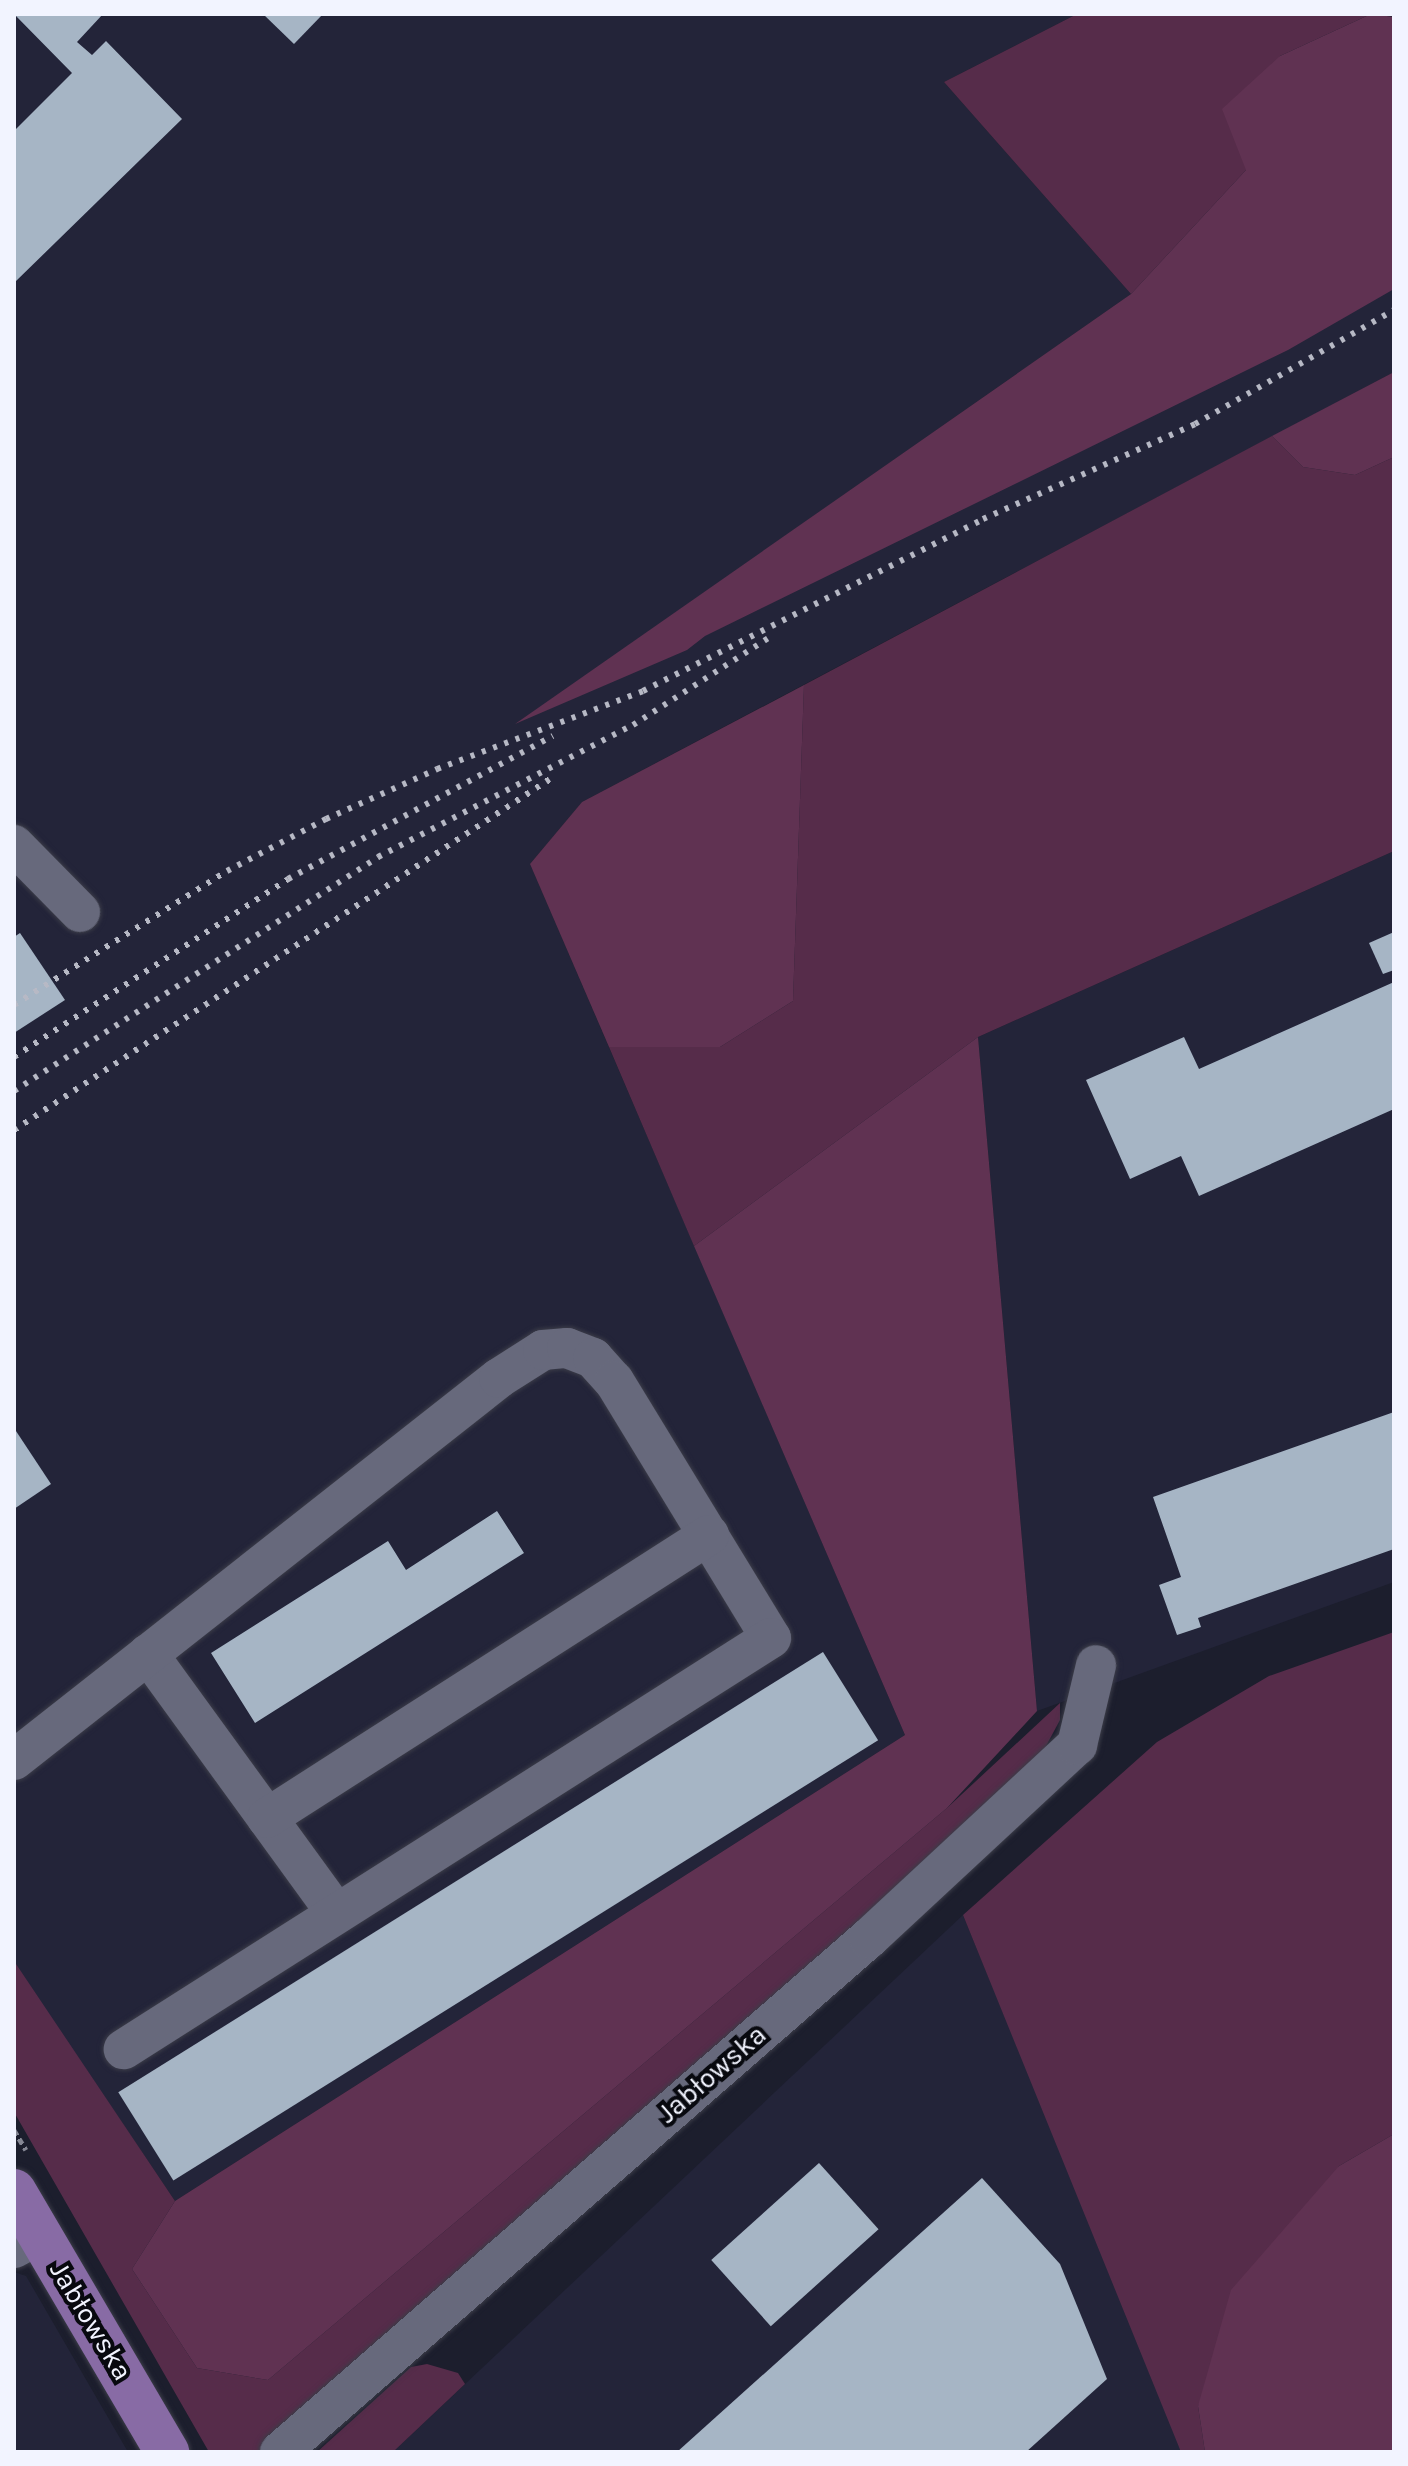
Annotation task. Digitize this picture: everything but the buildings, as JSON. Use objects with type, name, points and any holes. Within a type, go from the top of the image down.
[{"type":"main road","name":"Jabłowska","points":[[14,2191],[27,2241],[167,2452]]},
{"type":"lane","points":[[14,845],[80,912]]},
{"type":"lane","points":[[14,1760],[499,1378],[543,1350],[567,1348],[593,1358],[614,1381],[771,1638],[124,2049]]},
{"type":"lane","points":[[267,1818],[709,1535]]},
{"type":"lane","points":[[148,1654],[337,1914]]},
{"type":"lane","name":"Jabłowska","points":[[280,2452],[869,1938],[1077,1745],[1096,1665]]},
{"type":"shaded area","points":[[14,14],[1077,14],[944,82],[1131,294],[519,722],[1394,220],[1394,372],[582,802],[530,864],[905,1735],[175,2201],[14,1963]]},
{"type":"shaded area","points":[[1077,14],[1371,14],[1280,56],[1246,170],[1131,294],[944,82]]},
{"type":"shaded area","points":[[1371,14],[1394,17],[1394,289],[1288,350],[705,636],[687,650],[515,724],[1131,294],[1246,170],[1222,109],[1280,56]]},
{"type":"shaded area","points":[[1394,372],[1394,457],[1355,475],[1303,467],[1272,436]]},
{"type":"shaded area","points":[[1272,436],[1303,467],[1355,475],[1394,457],[1394,851],[978,1037],[694,1246],[609,1047],[720,1047],[793,1001],[804,685]]},
{"type":"shaded area","points":[[804,685],[793,1001],[720,1047],[609,1047],[530,864],[582,802]]},
{"type":"shaded area","points":[[1394,851],[1394,1582],[1037,1711],[978,1037]]},
{"type":"shaded area","points":[[978,1037],[1037,1711],[947,1808],[268,2380],[197,2368],[132,2269],[175,2201],[905,1735],[694,1246]]},
{"type":"shaded area","points":[[1394,1632],[1394,2134],[1339,2166],[1198,2406],[1205,2452],[1181,2452],[963,1915],[1157,1742],[1269,1676]]},
{"type":"shaded area","points":[[1060,1703],[1060,1720],[1038,1761],[264,2452],[209,2452],[14,2112],[14,1961],[175,2201],[132,2269],[197,2368],[268,2380],[947,1808]]},
{"type":"shaded area","points":[[963,1915],[1185,2452],[393,2452]]},
{"type":"shaded area","points":[[1394,2134],[1394,2452],[1205,2452],[1198,2406],[1231,2290],[1339,2166]]},
{"type":"shaded area","points":[[14,2272],[26,2276],[128,2452],[14,2452]]},
{"type":"shaded area","points":[[427,2364],[458,2373],[465,2384],[393,2452],[317,2452],[411,2367]]},
{"type":"railway","points":[[14,1005],[227,871],[326,819],[437,769],[643,691],[983,519],[1195,424],[1394,310]]},
{"type":"railway","points":[[14,1091],[378,857],[633,725],[773,635]]},
{"type":"railway","points":[[14,1057],[288,879],[553,736]]},
{"type":"railway","points":[[14,1130],[556,775]]}]
